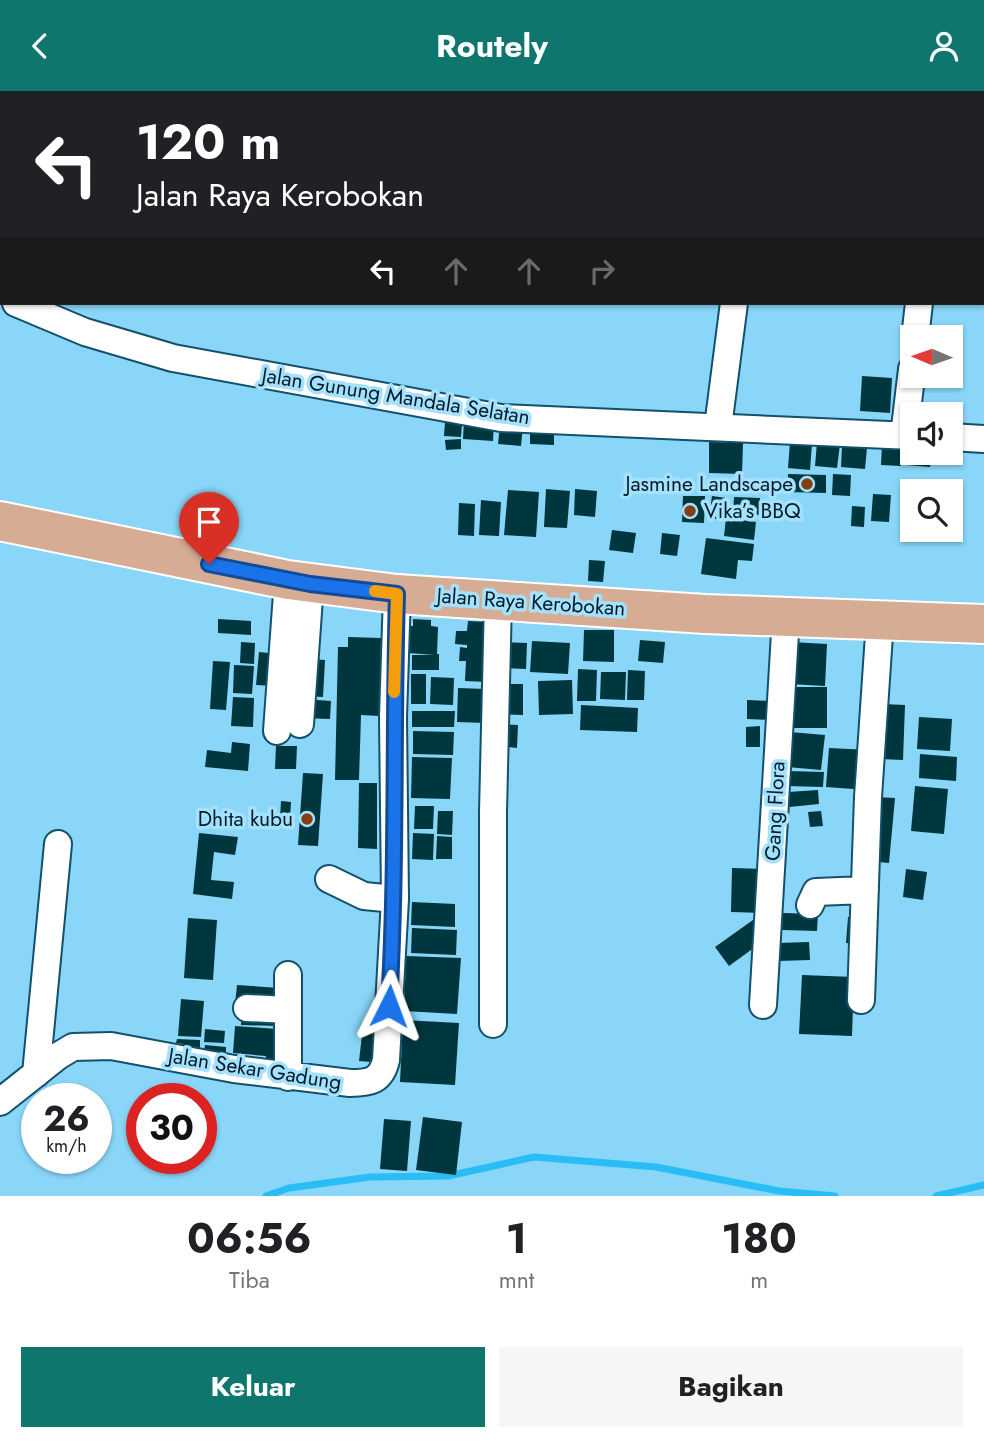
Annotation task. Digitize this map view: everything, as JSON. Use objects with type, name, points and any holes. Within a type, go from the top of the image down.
[{"type":"main road","name":"Jalan Raya Kerobokan","points":[[0,521],[299,582],[397,594],[705,614],[984,624]]},
{"type":"street","name":"Jalan Gunung Mandala Selatan","points":[[21,305],[85,332],[173,358],[500,418],[900,436]]},
{"type":"street","points":[[718,427],[734,305]]},
{"type":"street","points":[[916,325],[919,305]]},
{"type":"street","points":[[963,438],[984,439]]},
{"type":"street","points":[[289,727],[299,582]]},
{"type":"street","name":"Jalan Sekar Gadung","points":[[0,1101],[73,1047],[111,1046],[288,1077],[350,1083],[376,1080],[386,1060],[395,899],[393,717],[397,594]]},
{"type":"street","points":[[493,1024],[493,812],[498,600]]},
{"type":"street","name":"Gang Flora","points":[[763,1005],[786,616]]},
{"type":"street","points":[[861,1000],[880,620]]},
{"type":"street","points":[[36,1074],[58,844]]},
{"type":"street","points":[[329,879],[364,896],[395,899]]},
{"type":"street","points":[[810,905],[816,892],[865,890]]},
{"type":"street","points":[[288,975],[288,1077]]},
{"type":"street","points":[[247,1008],[288,1010]]},
{"type":"building","points":[[862,376],[892,378],[890,413],[860,411]]},
{"type":"building","points":[[464,420],[494,422],[493,441],[463,439]]},
{"type":"building","points":[[445,422],[462,424],[461,437],[444,436]]},
{"type":"building","points":[[500,424],[523,426],[521,446],[498,444]]},
{"type":"building","points":[[530,424],[554,424],[554,445],[530,444]]},
{"type":"building","points":[[461,439],[461,449],[446,450],[445,440]]},
{"type":"building","points":[[709,442],[743,443],[742,474],[709,473]]},
{"type":"building","points":[[790,442],[812,444],[810,470],[788,468]]},
{"type":"building","points":[[817,442],[840,444],[837,468],[815,466]]},
{"type":"building","points":[[882,444],[900,445],[901,466],[881,465]]},
{"type":"building","points":[[842,446],[867,448],[865,469],[841,467]]},
{"type":"building","name":"Jasmine Landscape","points":[[788,474],[826,475],[826,493],[787,492]]},
{"type":"building","points":[[833,474],[851,475],[850,496],[832,495]]},
{"type":"building","points":[[546,489],[570,491],[567,528],[544,527]]},
{"type":"building","points":[[575,489],[597,491],[595,517],[574,515]]},
{"type":"building","points":[[508,490],[539,492],[536,537],[504,535]]},
{"type":"building","points":[[873,494],[891,495],[889,522],[871,521]]},
{"type":"building","points":[[683,496],[705,496],[704,523],[682,522]]},
{"type":"building","points":[[712,496],[726,498],[723,520],[709,518]]},
{"type":"building","points":[[734,497],[760,498],[759,515],[733,514]]},
{"type":"building","points":[[481,500],[501,502],[499,536],[479,535]]},
{"type":"building","points":[[459,503],[475,504],[474,536],[458,535]]},
{"type":"building","points":[[852,506],[865,507],[864,527],[851,526]]},
{"type":"building","points":[[726,518],[756,522],[754,540],[724,536]]},
{"type":"building","points":[[612,530],[636,533],[633,553],[609,550]]},
{"type":"building","points":[[662,533],[680,535],[677,556],[660,554]]},
{"type":"building","points":[[706,538],[754,544],[752,561],[738,560],[736,579],[701,574]]},
{"type":"building","points":[[589,560],[605,561],[603,582],[588,581]]},
{"type":"building","points":[[218,619],[251,621],[251,635],[218,633]]},
{"type":"building","points":[[413,619],[431,620],[431,626],[438,627],[439,670],[412,670],[412,655],[434,655],[408,653],[409,626],[413,626]]},
{"type":"building","points":[[468,621],[491,622],[488,682],[465,681],[466,661],[459,661],[460,647],[467,648],[467,645],[455,644],[456,631],[467,631]]},
{"type":"building","points":[[584,630],[614,630],[614,662],[583,661]]},
{"type":"building","points":[[348,637],[381,638],[379,716],[361,715],[359,780],[335,780],[338,647],[348,647]]},
{"type":"building","points":[[640,640],[665,642],[663,663],[638,661]]},
{"type":"building","points":[[532,641],[570,643],[568,674],[530,672]]},
{"type":"building","points":[[241,642],[255,643],[254,664],[240,663]]},
{"type":"building","points":[[505,642],[527,643],[526,669],[504,668]]},
{"type":"building","points":[[791,642],[827,644],[825,686],[789,684]]},
{"type":"building","points":[[259,652],[277,654],[275,686],[256,685]]},
{"type":"building","points":[[307,659],[325,660],[323,697],[305,696]]},
{"type":"building","points":[[213,661],[230,662],[226,710],[210,709]]},
{"type":"building","points":[[234,665],[254,666],[252,694],[233,693]]},
{"type":"building","points":[[578,669],[597,670],[596,701],[577,701]]},
{"type":"building","points":[[628,670],[645,671],[644,700],[627,700]]},
{"type":"building","points":[[601,672],[626,672],[625,700],[600,699]]},
{"type":"building","points":[[411,674],[426,674],[426,704],[411,704]]},
{"type":"building","points":[[431,677],[454,678],[453,705],[430,704]]},
{"type":"building","points":[[572,680],[573,714],[539,715],[538,681]]},
{"type":"building","points":[[498,684],[523,684],[523,715],[498,714]]},
{"type":"building","points":[[790,687],[827,687],[827,728],[790,728]]},
{"type":"building","points":[[458,688],[486,689],[485,723],[457,722]]},
{"type":"building","points":[[233,697],[254,698],[253,727],[231,726]]},
{"type":"building","points":[[303,699],[331,701],[330,719],[302,718]]},
{"type":"building","points":[[747,700],[772,701],[772,720],[747,719]]},
{"type":"building","points":[[882,704],[905,705],[903,760],[880,759]]},
{"type":"building","points":[[581,705],[638,708],[637,732],[580,730]]},
{"type":"building","points":[[412,711],[455,711],[454,727],[412,727]]},
{"type":"building","points":[[919,717],[952,719],[950,751],[917,749]]},
{"type":"building","points":[[502,724],[518,725],[517,748],[500,746]]},
{"type":"building","points":[[760,726],[760,747],[746,747],[746,727]]},
{"type":"building","points":[[413,731],[454,732],[453,755],[413,754]]},
{"type":"building","points":[[790,732],[825,735],[821,770],[787,767]]},
{"type":"building","points":[[232,742],[250,744],[248,771],[205,767],[207,750],[231,753]]},
{"type":"building","points":[[276,746],[297,746],[296,769],[275,769]]},
{"type":"building","points":[[829,748],[870,750],[867,790],[826,787]]},
{"type":"building","points":[[920,754],[957,757],[956,781],[919,778]]},
{"type":"building","points":[[412,757],[452,758],[450,799],[411,798]]},
{"type":"building","points":[[788,771],[824,772],[823,787],[787,786]]},
{"type":"building","points":[[303,773],[323,774],[318,846],[298,845]]},
{"type":"building","points":[[359,783],[377,783],[377,849],[358,848]]},
{"type":"building","points":[[915,786],[948,789],[944,834],[911,831]]},
{"type":"building","points":[[818,790],[819,804],[789,807],[788,792]]},
{"type":"building","points":[[875,797],[895,798],[889,863],[868,861]]},
{"type":"building","points":[[281,801],[291,802],[290,819],[280,819]]},
{"type":"building","points":[[415,806],[434,806],[433,829],[414,829]]},
{"type":"building","points":[[438,811],[453,811],[452,835],[437,834]]},
{"type":"building","points":[[821,811],[823,826],[810,827],[808,812]]},
{"type":"building","points":[[199,833],[238,837],[235,855],[214,852],[211,880],[234,882],[232,899],[193,894]]},
{"type":"building","points":[[413,833],[434,834],[433,860],[412,859]]},
{"type":"building","points":[[437,836],[452,837],[452,859],[436,859]]},
{"type":"building","points":[[732,868],[765,869],[764,913],[731,912]]},
{"type":"building","points":[[906,869],[927,872],[923,900],[903,897]]},
{"type":"building","points":[[412,902],[455,904],[455,927],[411,925]]},
{"type":"building","points":[[783,913],[818,914],[817,931],[782,930]]},
{"type":"building","points":[[848,917],[861,918],[858,944],[846,943]]},
{"type":"building","points":[[188,918],[217,920],[213,980],[184,978]]},
{"type":"building","points":[[753,920],[766,939],[729,966],[715,947]]},
{"type":"building","points":[[412,928],[457,930],[456,955],[411,953]]},
{"type":"building","points":[[809,942],[810,960],[778,961],[778,943]]},
{"type":"building","points":[[406,956],[461,958],[457,1014],[404,1011]]},
{"type":"building","points":[[802,975],[854,977],[852,1036],[799,1034]]},
{"type":"building","points":[[237,985],[279,988],[277,1007],[235,1004]]},
{"type":"building","points":[[181,999],[204,1001],[201,1037],[178,1036]]},
{"type":"building","points":[[242,1010],[281,1011],[280,1026],[241,1025]]},
{"type":"building","points":[[403,1020],[459,1023],[455,1085],[400,1082]]},
{"type":"building","points":[[235,1026],[277,1029],[274,1066],[265,1065],[266,1056],[233,1053]]},
{"type":"building","points":[[363,1026],[375,1027],[371,1062],[359,1061]]},
{"type":"building","points":[[205,1029],[225,1031],[224,1043],[204,1042]]},
{"type":"building","points":[[177,1039],[200,1040],[200,1053],[182,1052],[183,1044],[176,1043]]},
{"type":"building","points":[[205,1045],[226,1047],[226,1054],[204,1052]]},
{"type":"building","points":[[423,1117],[462,1122],[456,1175],[416,1170]]},
{"type":"building","points":[[384,1119],[411,1121],[407,1171],[380,1169]]},
{"type":"waterway","points":[[266,1196],[289,1188],[370,1177],[448,1176],[534,1157],[656,1167],[779,1191],[835,1196]]},
{"type":"waterway","points":[[936,1196],[984,1185]]},
{"type":"slow traffic","points":[[375,591],[397,594],[394,692]]},
{"type":"place","name":"Jasmine Landscape","points":[[807,484]]},
{"type":"place","name":"Vika’s BBQ","points":[[690,511]]},
{"type":"place","name":"Dhita kubu","points":[[307,819]]},
{"type":"route","points":[[209,564],[310,584],[397,594],[393,717],[395,899],[389,1006]]}]
